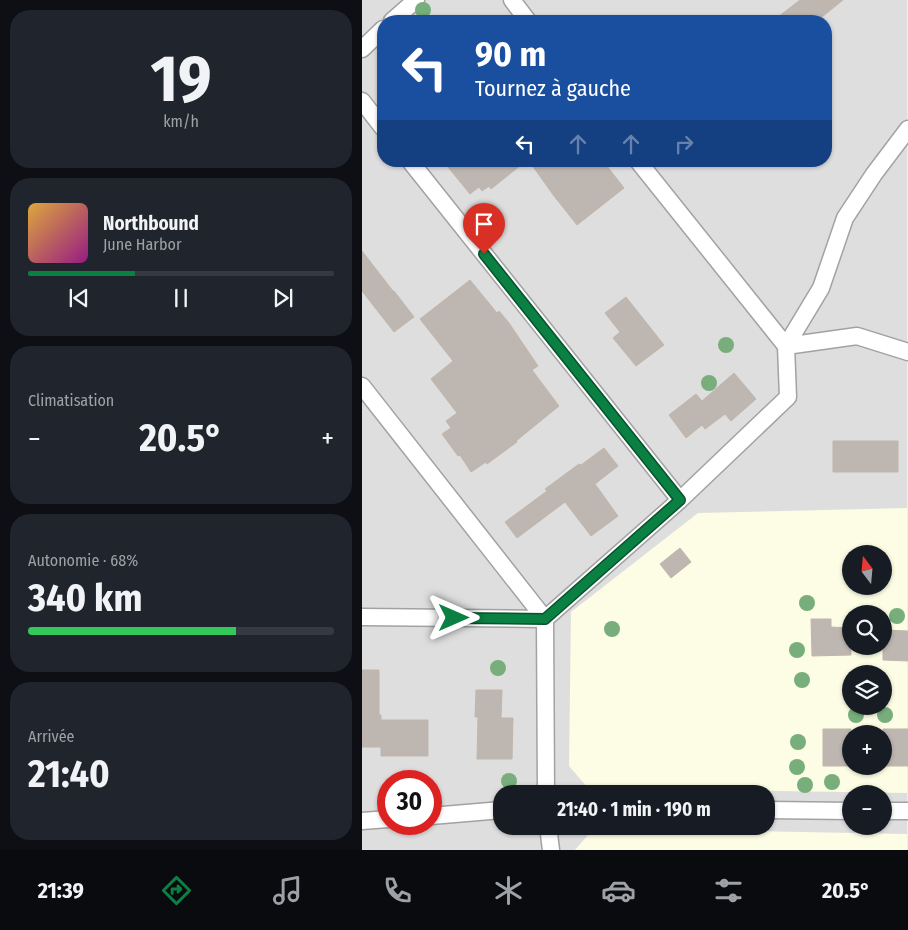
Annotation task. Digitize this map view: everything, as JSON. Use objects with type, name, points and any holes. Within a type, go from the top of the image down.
[{"type":"street","points":[[399,15],[416,0]]},
{"type":"street","points":[[512,0],[523,15]]},
{"type":"street","points":[[362,48],[377,35]]},
{"type":"street","points":[[362,101],[377,120]]},
{"type":"street","points":[[362,617],[545,619],[680,500],[788,397],[786,346],[821,288],[845,218],[874,174],[908,129]]},
{"type":"street","points":[[415,167],[680,500]]},
{"type":"street","points":[[643,167],[786,346]]},
{"type":"street","points":[[786,346],[857,336],[908,352]]},
{"type":"street","points":[[362,386],[545,619],[546,785]]},
{"type":"street","points":[[775,810],[842,811]]},
{"type":"street","points":[[442,815],[493,811]]},
{"type":"street","points":[[892,811],[908,811]]},
{"type":"street","points":[[362,821],[377,820]]},
{"type":"street","points":[[549,835],[551,850]]},
{"type":"shaded area","points":[[362,0],[907,0],[907,850],[362,850]]},
{"type":"shaded area","points":[[907,508],[907,793],[892,793],[892,785],[842,785],[842,792],[775,791],[775,785],[585,785],[569,766],[571,612],[698,513]]},
{"type":"shaded area","points":[[775,831],[842,833],[842,835],[907,834],[907,850],[575,850],[588,835],[775,835]]},
{"type":"building","points":[[800,0],[843,0],[824,15],[781,15]]},
{"type":"building","points":[[448,167],[518,167],[491,189],[489,186],[482,191],[479,187],[470,194]]},
{"type":"building","points":[[533,167],[608,167],[624,188],[577,225]]},
{"type":"building","points":[[362,251],[414,317],[394,332],[362,291]]},
{"type":"building","points":[[470,280],[497,313],[499,311],[509,323],[538,366],[532,370],[559,406],[517,442],[487,464],[486,462],[471,472],[460,455],[458,456],[442,434],[451,428],[446,421],[457,413],[431,379],[453,361],[420,319]]},
{"type":"building","points":[[626,297],[664,345],[636,366],[613,338],[620,332],[605,313]]},
{"type":"building","points":[[734,373],[756,399],[731,421],[725,414],[705,429],[702,425],[686,438],[669,415],[696,394],[702,401]]},
{"type":"building","points":[[833,441],[898,441],[898,472],[833,472]]},
{"type":"building","points":[[604,448],[618,466],[595,484],[618,516],[591,536],[565,502],[517,538],[505,522],[547,491],[545,489]]},
{"type":"building","points":[[680,548],[691,562],[671,578],[660,564]]},
{"type":"building","points":[[811,619],[831,619],[831,627],[842,628],[842,655],[851,655],[812,656]]},
{"type":"building","points":[[892,630],[908,631],[908,661],[883,660],[883,655],[892,655]]},
{"type":"building","points":[[362,670],[379,670],[379,715],[381,715],[381,720],[428,720],[428,756],[381,756],[381,747],[362,747]]},
{"type":"building","points":[[476,690],[502,690],[501,718],[513,718],[512,759],[477,759],[478,717],[475,717]]},
{"type":"building","points":[[823,729],[842,729],[842,766],[823,766]]},
{"type":"building","points":[[892,729],[908,729],[908,766],[892,766]]},
{"type":"route","points":[[454,618],[545,619],[680,500],[484,254]]}]
